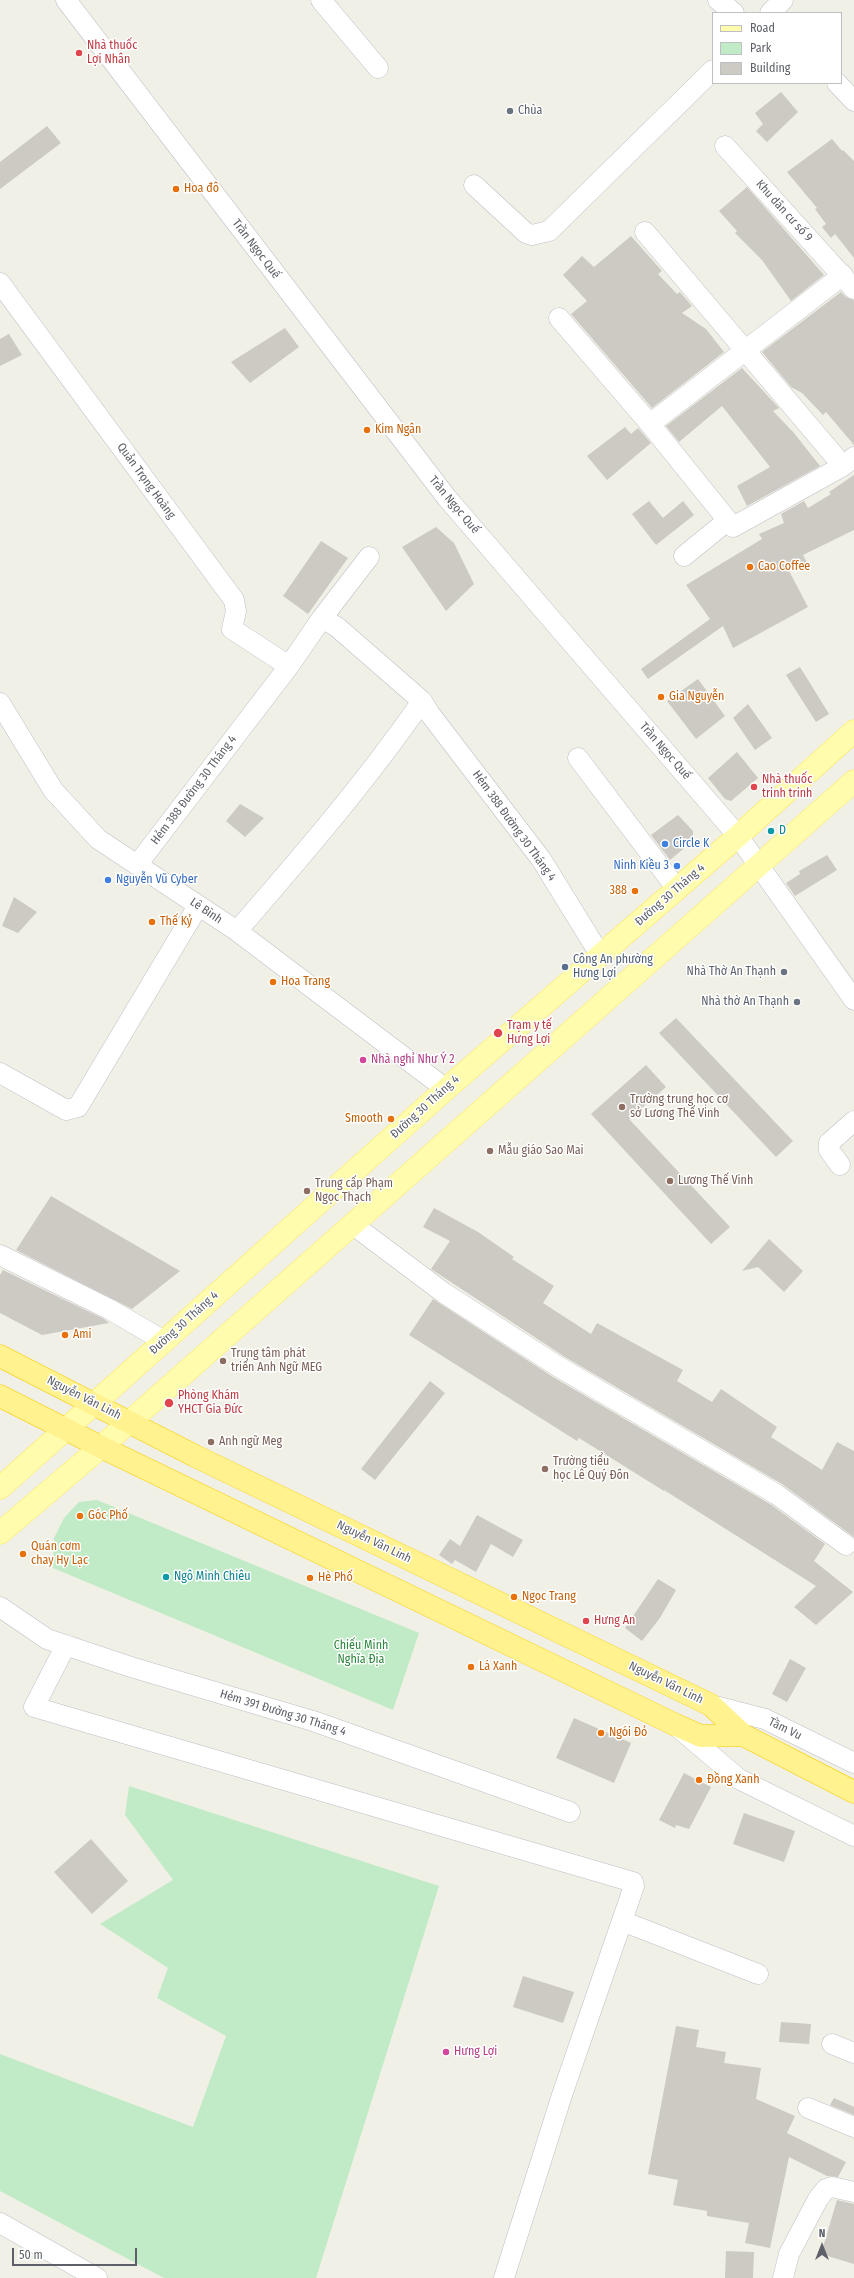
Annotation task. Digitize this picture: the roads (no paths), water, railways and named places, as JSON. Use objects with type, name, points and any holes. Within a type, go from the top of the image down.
[{"type":"highway","name":"Nguyễn Văn Linh","points":[[0,1356],[95,1403],[195,1456],[711,1705],[743,1735],[854,1792]]},
{"type":"highway","name":"Nguyễn Văn Linh","points":[[0,1396],[66,1430],[676,1725],[701,1736],[743,1735]]},
{"type":"main road","name":"Đường 30 Tháng 4","points":[[0,1488],[446,1089],[738,836],[854,731]]},
{"type":"main road","points":[[0,1532],[130,1422],[352,1224],[760,866],[854,781]]},
{"type":"street","name":"Trần Ngọc Quế","points":[[66,0],[447,498],[738,836],[854,1000]]},
{"type":"street","points":[[321,0],[378,68]]},
{"type":"street","points":[[718,0],[733,12]]},
{"type":"street","points":[[771,12],[783,0]]},
{"type":"street","points":[[474,185],[526,233],[532,235],[550,231],[712,71]]},
{"type":"street","points":[[838,84],[854,101]]},
{"type":"street","name":"Khu dân cư số 9","points":[[650,424],[744,349],[848,282],[725,146]]},
{"type":"street","points":[[559,318],[650,424],[733,527],[849,462],[744,349],[645,232]]},
{"type":"street","name":"Quản Trọng Hoàng","points":[[0,283],[234,600],[236,611],[232,629],[290,666]]},
{"type":"street","points":[[684,556],[727,521]]},
{"type":"street","name":"Hẻm 388 Đường 30 Tháng 4","points":[[137,865],[290,666],[322,618],[369,557]]},
{"type":"street","name":"Hẻm 388 Đường 30 Tháng 4","points":[[322,618],[338,627],[422,701],[430,714],[541,859],[594,945],[603,952]]},
{"type":"street","points":[[237,932],[311,846],[388,751],[422,701]]},
{"type":"street","name":"Lê Bình","points":[[0,703],[53,790],[98,839],[237,932],[446,1089]]},
{"type":"street","points":[[578,758],[677,889]]},
{"type":"street","points":[[0,1073],[66,1110],[78,1107],[198,906]]},
{"type":"street","points":[[840,1165],[829,1150],[829,1143],[854,1120]]},
{"type":"street","points":[[352,1224],[444,1293],[558,1367],[776,1494],[846,1545]]},
{"type":"street","points":[[0,1255],[108,1309],[164,1342]]},
{"type":"street","name":"Hẻm 391 Đường 30 Tháng 4","points":[[0,1608],[47,1639],[203,1689],[313,1721],[570,1812]]},
{"type":"street","points":[[66,1645],[34,1707],[632,1882],[634,1886],[562,2094],[504,2278]]},
{"type":"street","name":"Tầm Vu","points":[[711,1705],[765,1719],[854,1763]]},
{"type":"street","points":[[676,1725],[739,1779],[854,1836]]},
{"type":"street","points":[[622,1921],[758,1974]]},
{"type":"street","points":[[832,2044],[854,2054]]},
{"type":"street","points":[[808,2108],[854,2127]]},
{"type":"street","points":[[783,2278],[789,2254],[818,2199],[826,2189],[832,2187],[854,2192]]},
{"type":"street","points":[[0,2224],[97,2278]]},
{"type":"place","name":"Nhà thuốc Lợi Nhân","points":[[79,53]]},
{"type":"place","name":"Chùa","points":[[510,111]]},
{"type":"place","name":"Hoa đô","points":[[176,189]]},
{"type":"place","name":"Kim Ngân","points":[[367,430]]},
{"type":"place","name":"Cao Coffee","points":[[750,567]]},
{"type":"place","name":"Gia Nguyễn","points":[[661,697]]},
{"type":"place","name":"Nhà thuốc trinh trinh","points":[[754,787]]},
{"type":"place","name":"D","points":[[771,831]]},
{"type":"place","name":"Circle K","points":[[665,844]]},
{"type":"place","name":"Ninh Kiều 3","points":[[677,866]]},
{"type":"place","name":"Nguyễn Vũ Cyber","points":[[108,880]]},
{"type":"place","name":"388","points":[[635,891]]},
{"type":"place","name":"Thế Kỷ","points":[[152,922]]},
{"type":"place","name":"Công An phường Hưng Lợi","points":[[565,967]]},
{"type":"place","name":"Nhà Thờ An Thạnh","points":[[784,972]]},
{"type":"place","name":"Hoa Trang","points":[[273,982]]},
{"type":"place","name":"Nhà thờ An Thạnh","points":[[797,1002]]},
{"type":"place","name":"Trạm y tế Hưng Lợi","points":[[498,1033]]},
{"type":"place","name":"Nhà nghỉ Như Ý 2","points":[[363,1060]]},
{"type":"place","name":"Trường trung học cơ sở Lương Thế Vinh","points":[[622,1107]]},
{"type":"place","name":"Smooth","points":[[391,1119]]},
{"type":"place","name":"Mẫu giáo Sao Mai","points":[[490,1151]]},
{"type":"place","name":"Lương Thế Vinh","points":[[670,1181]]},
{"type":"place","name":"Trung cấp Phạm Ngọc Thạch","points":[[307,1191]]},
{"type":"place","name":"Ami","points":[[65,1335]]},
{"type":"place","name":"Trung tâm phát triển Anh Ngữ MEG","points":[[223,1361]]},
{"type":"place","name":"Phòng Khám YHCT Gia Đức","points":[[169,1403]]},
{"type":"place","name":"Anh ngữ Meg","points":[[211,1442]]},
{"type":"place","name":"Trường tiểu học Lê Quý Đôn","points":[[545,1469]]},
{"type":"place","name":"Góc Phố","points":[[80,1516]]},
{"type":"place","name":"Quán cơm chay Hy Lạc","points":[[23,1554]]},
{"type":"place","name":"Ngô Minh Chiêu","points":[[166,1577]]},
{"type":"place","name":"Hè Phố","points":[[310,1578]]},
{"type":"place","name":"Ngọc Trang","points":[[514,1597]]},
{"type":"place","name":"Hưng An","points":[[586,1621]]},
{"type":"place","name":"Lá Xanh","points":[[471,1667]]},
{"type":"place","name":"Ngói Đỏ","points":[[601,1733]]},
{"type":"place","name":"Đồng Xanh","points":[[699,1780]]},
{"type":"place","name":"Hưng Lợi","points":[[446,2052]]},
{"type":"park label","name":"Chiếu Minh Nghĩa Địa","points":[[361,1653]]}]
